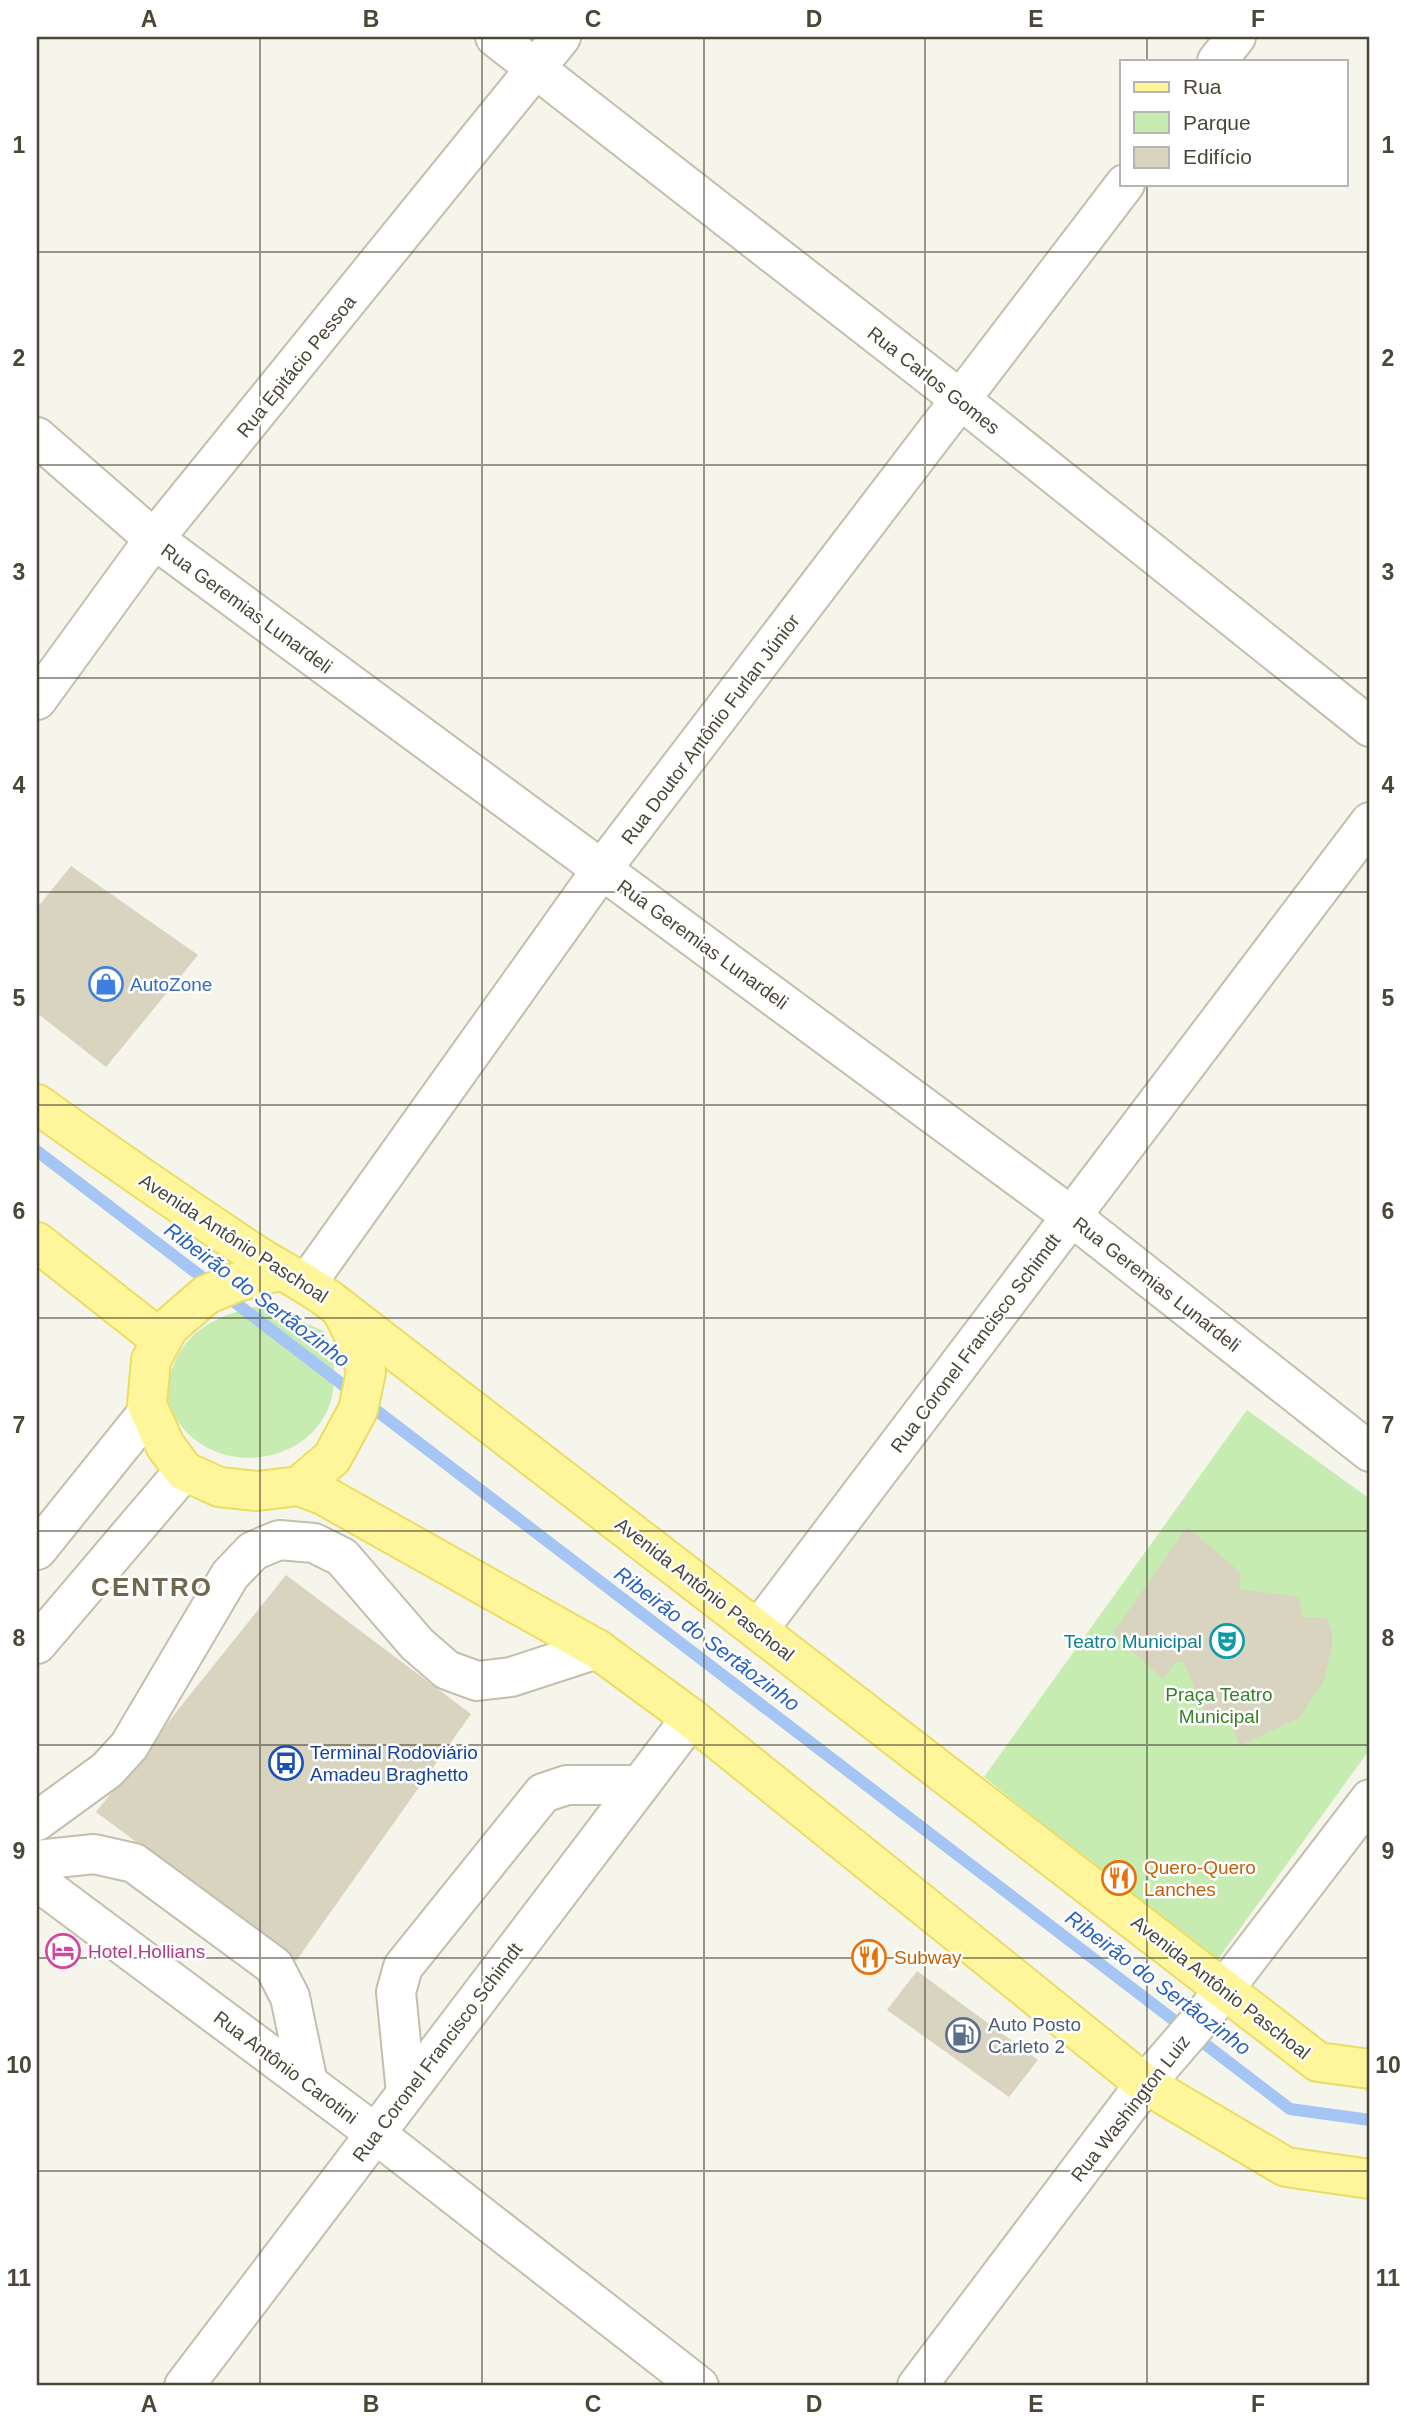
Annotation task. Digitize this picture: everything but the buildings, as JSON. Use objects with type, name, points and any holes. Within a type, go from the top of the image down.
[{"type":"main road","name":"Avenida Antônio Paschoal","points":[[37,1104],[341,1309],[758,1630],[1213,2004],[1318,2062],[1370,2069]]},
{"type":"main road","points":[[37,1242],[165,1333]]},
{"type":"main road","points":[[293,1277],[234,1283],[206,1295],[165,1333],[147,1382],[148,1412],[164,1445],[184,1471],[219,1487],[257,1491],[299,1486],[323,1495],[597,1649],[691,1718],[1145,2084],[1286,2167],[1370,2179]]},
{"type":"main road","points":[[299,1486],[332,1458],[358,1410],[366,1372],[358,1343],[341,1309]]},
{"type":"street","name":"Rua Carlos Gomes","points":[[495,37],[961,401],[1370,727]]},
{"type":"street","name":"Rua Epitácio Pessoa","points":[[37,700],[154,539],[561,37]]},
{"type":"street","points":[[1218,60],[1236,37]]},
{"type":"street","name":"Rua Doutor Antônio Furlan Júnior","points":[[293,1277],[1123,186]]},
{"type":"street","name":"Rua Geremias Lunardeli","points":[[37,437],[154,539],[1072,1216],[1370,1452]]},
{"type":"street","name":"Rua Coronel Francisco Schimdt","points":[[758,1630],[1370,822]]},
{"type":"street","points":[[37,1550],[148,1412]]},
{"type":"street","points":[[37,1644],[184,1471]]},
{"type":"street","points":[[37,1821],[107,1770],[129,1746],[230,1574],[253,1551],[279,1540],[314,1543],[342,1557],[417,1644],[447,1670],[477,1681],[511,1677],[597,1649]]},
{"type":"street","name":"Rua Coronel Francisco Schimdt","points":[[184,2386],[691,1718]]},
{"type":"street","points":[[406,2094],[396,1992],[403,1967],[543,1793],[567,1785],[639,1785]]},
{"type":"street","name":"Rua Washington Luiz","points":[[918,2386],[1145,2084],[1213,2004],[1370,1799]]},
{"type":"street","points":[[37,1860],[94,1854],[134,1863],[274,1966],[290,1997],[308,2083]]},
{"type":"street","name":"Rua Antônio Carotini","points":[[37,1881],[376,2134],[699,2386]]},
{"type":"green space","points":[[263,1305],[324,1331],[334,1369],[334,1383],[328,1410],[314,1431],[294,1446],[271,1455],[246,1458],[221,1453],[198,1442],[174,1416],[168,1401],[168,1387],[171,1372],[181,1351],[199,1330],[223,1317]]},
{"type":"green space","name":"Praça Teatro Municipal","points":[[1247,1410],[1370,1499],[1370,1749],[1216,1962],[984,1777]]},
{"type":"waterway","name":"Ribeirão do Sertãozinho","points":[[37,1151],[1290,2109],[1370,2120]]},
{"type":"place","name":"AutoZone","points":[[106,984]]},
{"type":"place","name":"Teatro Municipal","points":[[1227,1641]]},
{"type":"place","name":"Terminal Rodoviário Amadeu Braghetto","points":[[286,1763]]},
{"type":"place","name":"Quero-Quero Lanches","points":[[1119,1878]]},
{"type":"place","name":"Hotel Hollians","points":[[63,1951]]},
{"type":"place","name":"Subway","points":[[869,1957]]},
{"type":"place","name":"Auto Posto Carleto 2","points":[[963,2035]]},
{"type":"district","name":"CENTRO","points":[[152,1587]]}]
